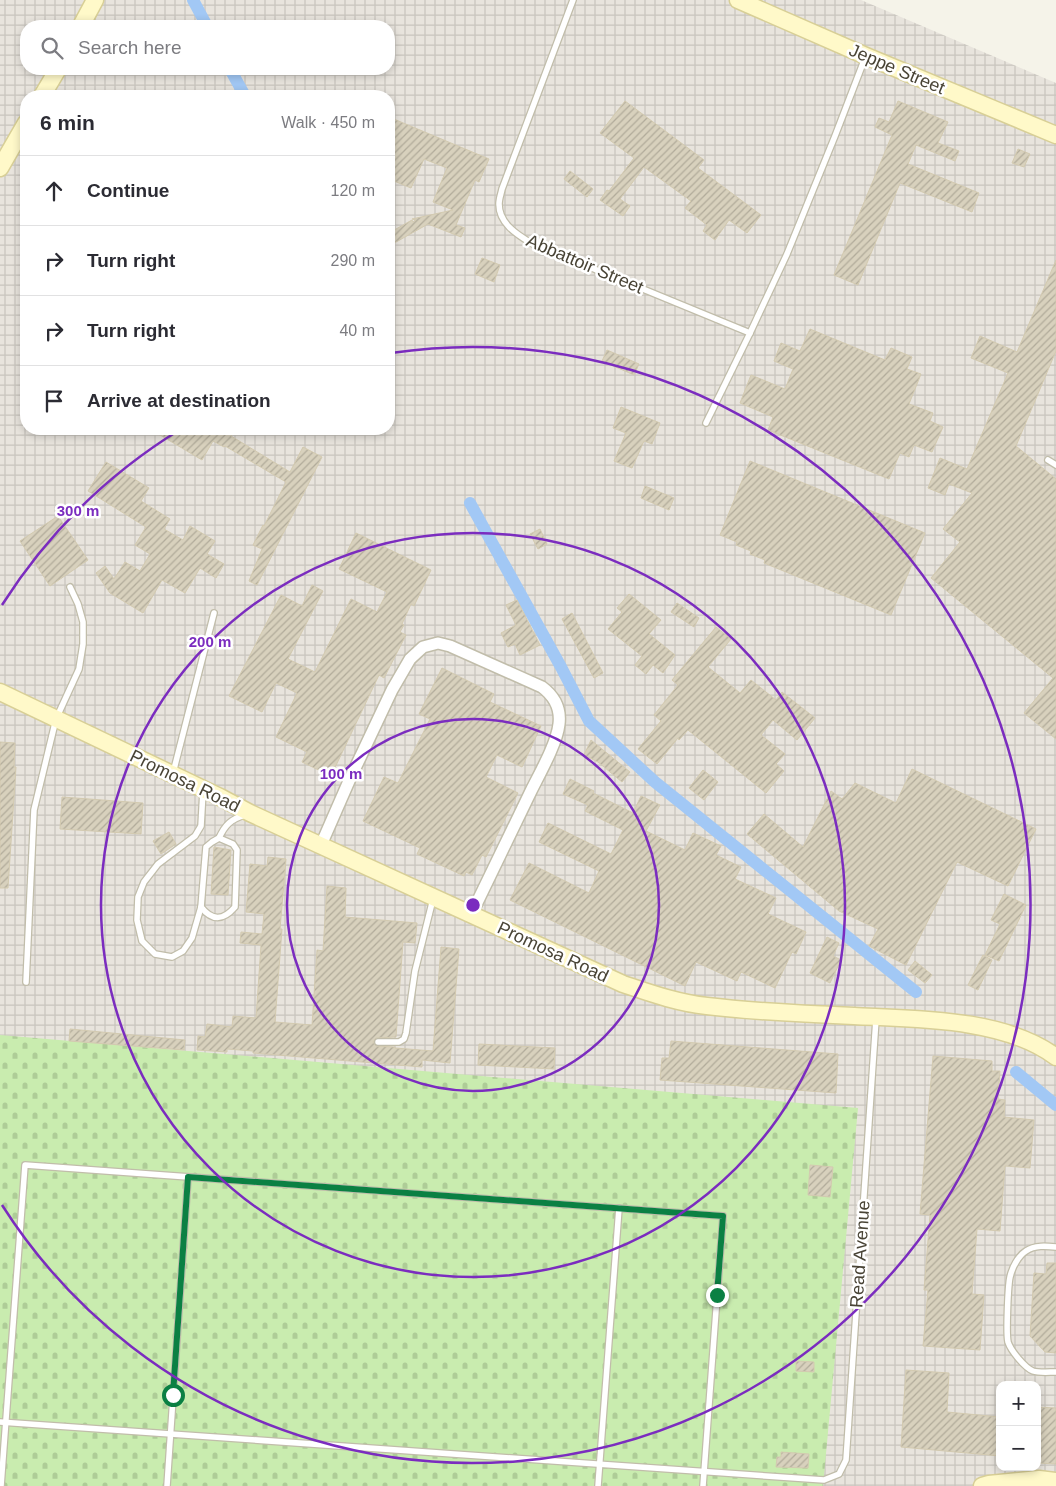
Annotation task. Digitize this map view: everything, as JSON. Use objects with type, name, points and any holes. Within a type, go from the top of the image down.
[{"type":"street","points":[[84,20],[95,0]]},
{"type":"street","name":"Jeppe Street","points":[[738,0],[866,56],[1056,135]]},
{"type":"street","points":[[46,90],[54,75]]},
{"type":"street","points":[[0,168],[20,133]]},
{"type":"street","points":[[321,845],[348,781],[392,690],[415,653],[423,647],[438,643],[480,658],[542,687],[548,692],[555,700],[558,708],[559,724],[554,741],[537,779],[471,915]]},
{"type":"street","name":"Promosa Road","points":[[0,692],[250,813],[623,984],[682,1003],[705,1006],[770,1012],[954,1022],[1023,1038],[1056,1056]]},
{"type":"street","points":[[982,1486],[1039,1480],[1056,1481]]},
{"type":"lane","name":"Abbattoir Street","points":[[573,0],[502,189],[499,206],[504,221],[517,235],[531,243],[750,333]]},
{"type":"lane","points":[[706,423],[787,254],[866,56]]},
{"type":"lane","points":[[1048,460],[1056,465]]},
{"type":"lane","points":[[26,982],[34,810],[56,719],[79,669],[82,644],[82,622],[78,604],[70,587]]},
{"type":"lane","points":[[173,775],[214,613]]},
{"type":"lane","points":[[203,789],[201,826],[195,836],[158,864],[144,882],[138,897],[137,920],[142,941],[155,954],[172,957],[183,951],[192,938],[201,907],[206,847],[219,838],[229,822],[250,813]]},
{"type":"lane","points":[[201,907],[208,915],[220,918],[229,914],[235,907],[237,850],[233,844],[219,838]]},
{"type":"lane","points":[[378,1042],[399,1042],[404,1039],[415,971],[433,897]]},
{"type":"lane","name":"Read Avenue","points":[[704,1472],[824,1480],[839,1474],[846,1460],[876,1017]]},
{"type":"lane","points":[[1,1486],[3,1423],[25,1165],[723,1216],[703,1486]]},
{"type":"lane","points":[[167,1486],[188,1177]]},
{"type":"lane","points":[[598,1486],[619,1208]]},
{"type":"lane","points":[[1056,1247],[1039,1246],[1032,1248],[1025,1251],[1017,1260],[1010,1276],[1007,1334],[1008,1344],[1024,1364],[1033,1371],[1056,1372]]},
{"type":"lane","points":[[3,1423],[704,1472]]},
{"type":"shaded area","points":[[0,0],[861,0],[1056,83],[1056,1486],[0,1486]]},
{"type":"green space","points":[[0,1035],[858,1108],[823,1486],[0,1486]]},
{"type":"building","points":[[625,101],[704,160],[698,168],[761,215],[747,233],[729,220],[715,240],[703,231],[707,225],[685,208],[691,201],[644,167],[620,199],[630,206],[623,216],[600,200],[634,158],[600,133]]},
{"type":"building","points":[[898,101],[948,122],[938,143],[959,151],[955,161],[916,145],[908,164],[979,193],[972,212],[900,183],[858,285],[834,275],[892,135],[875,127],[879,118],[889,122]]},
{"type":"building","points":[[395,120],[489,159],[479,182],[475,180],[456,225],[465,228],[461,237],[428,224],[395,243],[395,230],[412,220],[413,222],[416,220],[412,219],[453,210],[433,202],[447,168],[424,159],[411,188],[395,181]]},
{"type":"building","points":[[1018,149],[1030,154],[1024,167],[1012,163]]},
{"type":"building","points":[[570,171],[593,189],[587,197],[564,179]]},
{"type":"building","points":[[482,258],[500,265],[494,282],[475,274]]},
{"type":"building","points":[[1056,260],[1056,351],[1016,446],[1056,479],[1056,739],[1024,713],[1053,678],[931,578],[960,542],[943,529],[972,493],[949,484],[945,495],[928,488],[940,458],[967,469],[1008,373],[971,358],[980,336],[1017,352]]},
{"type":"building","points":[[810,329],[885,360],[891,348],[912,357],[907,369],[921,374],[909,404],[933,413],[930,421],[943,427],[932,452],[914,445],[909,457],[900,453],[889,479],[768,430],[773,417],[740,403],[751,375],[785,389],[793,369],[774,361],[781,343],[800,351]]},
{"type":"building","points":[[607,350],[639,364],[634,375],[602,361]]},
{"type":"building","points":[[621,407],[660,423],[652,444],[644,441],[632,468],[614,461],[626,433],[613,428]]},
{"type":"building","points":[[160,435],[232,435],[290,472],[303,447],[322,457],[257,585],[249,581],[262,549],[253,545],[286,482],[225,446],[213,441],[202,460]]},
{"type":"building","points":[[750,461],[925,533],[891,615],[764,563],[765,560],[750,554],[751,551],[736,545],[737,542],[720,535]]},
{"type":"building","points":[[106,462],[149,488],[141,501],[170,519],[164,529],[183,540],[190,526],[215,541],[207,554],[224,564],[216,578],[200,568],[185,593],[162,580],[143,613],[110,593],[96,573],[105,566],[114,579],[125,562],[140,571],[150,554],[135,545],[146,527],[88,491]]},
{"type":"building","points":[[645,486],[674,498],[669,510],[641,498]]},
{"type":"building","points":[[58,516],[88,560],[50,586],[20,541]]},
{"type":"building","points":[[540,529],[547,544],[538,549],[530,534]]},
{"type":"building","points":[[356,533],[431,570],[414,606],[411,604],[402,624],[404,625],[400,632],[406,635],[384,678],[379,675],[331,776],[302,762],[307,752],[276,737],[297,693],[276,683],[262,712],[229,696],[281,595],[302,606],[312,585],[323,591],[288,659],[315,672],[351,599],[377,612],[387,592],[339,569]]},
{"type":"building","points":[[629,594],[661,620],[649,634],[675,655],[663,673],[653,665],[646,674],[635,665],[642,656],[608,629],[622,612],[617,608]]},
{"type":"building","points":[[517,600],[540,645],[520,655],[515,644],[508,647],[501,633],[516,625],[506,605]]},
{"type":"building","points":[[677,603],[699,618],[694,627],[671,612]]},
{"type":"building","points":[[572,613],[603,673],[594,678],[562,619]]},
{"type":"building","points":[[716,627],[731,639],[708,667],[740,693],[751,680],[776,700],[782,692],[815,718],[797,740],[773,720],[761,735],[785,754],[776,764],[784,771],[766,793],[688,730],[679,740],[678,738],[657,764],[638,749],[661,721],[654,715],[678,685],[672,680]]},
{"type":"building","points":[[442,668],[494,694],[490,702],[541,726],[522,767],[497,755],[486,777],[518,793],[486,857],[482,855],[472,875],[466,872],[464,876],[417,854],[420,848],[363,821],[384,777],[398,783],[430,719],[419,714]]},
{"type":"building","points":[[591,740],[630,772],[622,782],[598,762],[584,755]]},
{"type":"building","points":[[0,742],[15,743],[14,767],[16,767],[8,888],[0,888]]},
{"type":"building","points":[[912,769],[1036,829],[1008,886],[957,862],[906,965],[869,946],[878,929],[839,911],[747,834],[764,814],[803,847],[831,791],[842,799],[855,783],[896,803]]},
{"type":"building","points":[[703,770],[718,782],[704,800],[689,788]]},
{"type":"building","points":[[570,779],[633,813],[641,796],[660,805],[646,831],[685,850],[693,833],[721,846],[716,855],[741,867],[735,879],[776,898],[768,914],[806,932],[796,954],[792,952],[775,988],[741,972],[737,981],[696,962],[685,986],[510,900],[529,863],[589,893],[599,871],[539,842],[548,823],[611,854],[623,830],[585,811],[588,805],[563,794]]},
{"type":"building","points":[[62,797],[143,803],[141,834],[60,829]]},
{"type":"building","points":[[169,832],[176,844],[161,854],[153,841]]},
{"type":"building","points":[[214,847],[231,850],[228,895],[211,894]]},
{"type":"building","points":[[268,857],[286,859],[275,1022],[312,1025],[317,950],[323,951],[327,886],[346,888],[345,917],[417,923],[415,943],[403,942],[396,1037],[376,1038],[373,1042],[376,1046],[433,1051],[441,947],[459,949],[450,1063],[422,1060],[422,1067],[253,1053],[253,1051],[227,1049],[227,1052],[197,1050],[198,1036],[205,1037],[207,1024],[232,1027],[233,1016],[256,1018],[261,945],[240,943],[241,932],[262,934],[264,914],[246,912],[250,864],[267,866]]},
{"type":"building","points":[[1004,894],[1026,905],[999,961],[985,955],[1000,924],[991,920]]},
{"type":"building","points":[[827,937],[839,943],[833,956],[841,960],[830,983],[810,973]]},
{"type":"building","points":[[983,955],[992,960],[978,990],[968,985]]},
{"type":"building","points":[[915,961],[932,975],[925,983],[908,970]]},
{"type":"building","points":[[70,1029],[185,1040],[184,1050],[69,1041]]},
{"type":"building","points":[[671,1041],[838,1054],[836,1093],[660,1080],[662,1058],[669,1058]]},
{"type":"building","points":[[479,1044],[555,1048],[554,1069],[478,1065]]},
{"type":"building","points":[[933,1056],[992,1061],[992,1071],[1000,1071],[998,1099],[1005,1100],[1004,1117],[1034,1120],[1030,1168],[1005,1166],[1000,1231],[977,1229],[972,1294],[984,1295],[980,1350],[923,1346],[928,1290],[924,1290],[930,1215],[920,1214]]},
{"type":"building","points":[[810,1165],[833,1167],[830,1197],[808,1195]]},
{"type":"building","points":[[1047,1263],[1056,1263],[1056,1353],[1045,1352],[1030,1336],[1034,1273],[1046,1274]]},
{"type":"building","points":[[796,1361],[814,1362],[814,1372],[796,1371]]},
{"type":"building","points":[[906,1370],[949,1373],[947,1412],[996,1417],[996,1456],[901,1447]]},
{"type":"building","points":[[1041,1407],[1056,1408],[1056,1464],[1041,1463]]},
{"type":"building","points":[[781,1452],[809,1454],[808,1468],[776,1467],[777,1457],[781,1457]]},
{"type":"waterway","points":[[193,0],[204,20]]},
{"type":"waterway","points":[[233,75],[242,90]]},
{"type":"waterway","points":[[470,503],[589,721],[655,782],[916,992]]},
{"type":"waterway","points":[[1016,1072],[1056,1105]]},
{"type":"route","points":[[173,1395],[188,1177],[723,1216],[717,1295]]}]
